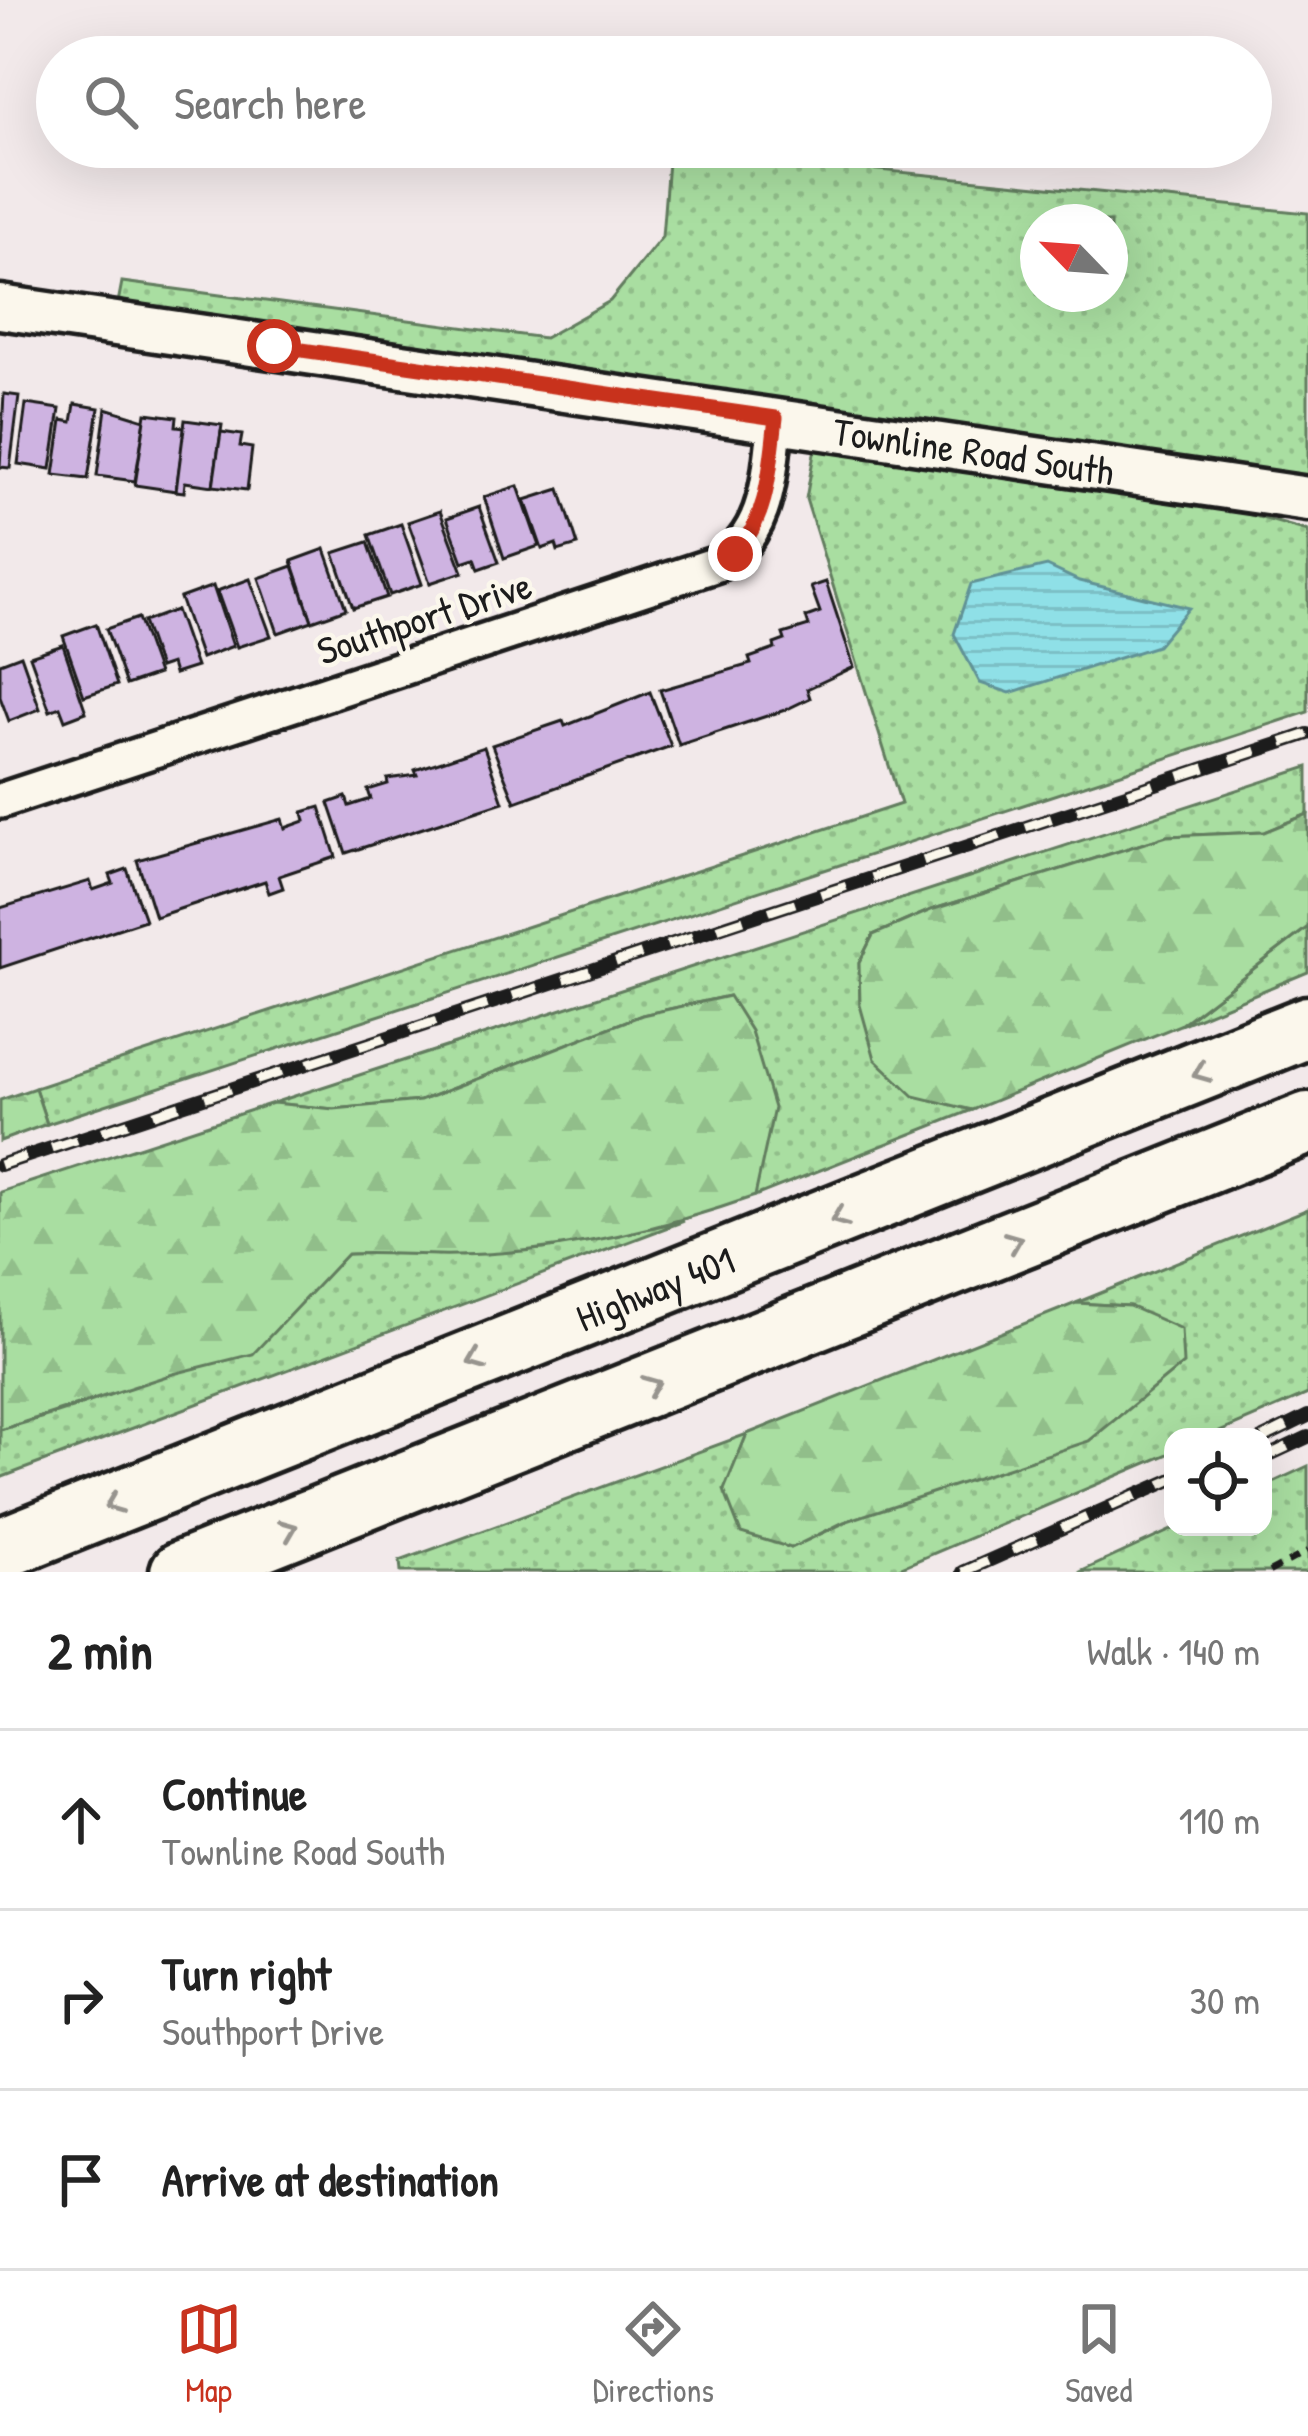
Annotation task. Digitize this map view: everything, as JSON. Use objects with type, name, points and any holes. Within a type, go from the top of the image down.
[{"type":"highway","name":"Highway 401","points":[[0,1549],[1308,1027]]},
{"type":"highway","points":[[181,1572],[1308,1123]]},
{"type":"street","name":"Townline Road South","points":[[0,307],[1308,499]]},
{"type":"street","name":"Southport Drive","points":[[0,801],[717,564],[752,536],[764,504],[776,418]]},
{"type":"path","points":[[1269,1572],[1308,1551]]},
{"type":"green space","points":[[667,168],[859,168],[1308,213],[1308,481],[118,303],[122,282],[544,338],[610,301],[662,237]]},
{"type":"green space","points":[[815,448],[1244,513],[1308,531],[1308,712],[47,1124],[35,1088],[901,804],[806,499]]},
{"type":"green space","points":[[1308,767],[1308,814],[1264,832],[1167,836],[931,910],[873,935],[859,963],[860,1005],[914,1095],[972,1110],[755,1196],[761,1153],[728,996],[642,1015],[420,1101],[334,1109],[273,1103]]},
{"type":"green space","points":[[1308,814],[1308,927],[1180,1025],[972,1110],[914,1096],[875,1059],[860,1005],[859,963],[873,935],[931,910],[1167,836],[1264,832]]},
{"type":"green space","points":[[1308,927],[1308,972],[1180,1025]]},
{"type":"green space","points":[[729,996],[751,1031],[774,1108],[755,1196],[646,1229],[571,1245],[495,1254],[347,1254],[253,1354],[173,1374],[0,1430],[0,1192],[273,1103],[334,1109],[420,1101],[642,1015]]},
{"type":"green space","points":[[35,1088],[47,1124],[0,1141],[0,1100]]},
{"type":"green space","points":[[1308,1209],[1308,1394],[1229,1428],[1164,1428],[1164,1456],[890,1572],[401,1572],[400,1561],[747,1434],[725,1490],[791,1548],[844,1523],[1129,1306],[1076,1303]]},
{"type":"green space","points":[[684,1221],[0,1478],[0,1430],[95,1401],[185,1364],[270,1316],[347,1254],[544,1249]]},
{"type":"green space","points":[[1076,1303],[1129,1306],[1181,1329],[1183,1364],[1089,1441],[844,1522],[791,1548],[741,1533],[724,1490],[747,1434]]},
{"type":"green space","points":[[1308,1466],[1308,1572],[1080,1572],[1164,1533],[1272,1536],[1272,1483]]},
{"type":"water","points":[[1047,566],[1079,581],[1189,608],[1157,646],[1010,693],[980,683],[954,634],[971,584]]},
{"type":"building","points":[[4,394],[19,396],[10,468],[0,467]]},
{"type":"building","points":[[26,404],[60,409],[51,469],[18,464]]},
{"type":"building","points":[[75,404],[99,408],[88,479],[54,475],[62,420],[72,422]]},
{"type":"building","points":[[106,408],[145,420],[135,481],[97,476]]},
{"type":"building","points":[[146,413],[177,417],[176,426],[185,427],[176,491],[135,485]]},
{"type":"building","points":[[185,420],[222,425],[213,486],[185,482],[184,492],[176,491]]},
{"type":"building","points":[[221,432],[242,435],[240,446],[252,448],[247,490],[213,486]]},
{"type":"building","points":[[518,486],[539,546],[504,558],[484,497]]},
{"type":"building","points":[[560,489],[578,545],[558,551],[556,544],[542,549],[525,500]]},
{"type":"building","points":[[479,507],[499,562],[479,569],[475,558],[463,562],[447,518]]},
{"type":"building","points":[[440,511],[463,572],[430,583],[408,522]]},
{"type":"building","points":[[401,524],[422,584],[390,595],[369,535]]},
{"type":"building","points":[[368,542],[387,597],[353,608],[334,553]]},
{"type":"building","points":[[325,549],[346,609],[312,621],[292,561]]},
{"type":"building","points":[[293,566],[312,621],[278,633],[259,578]]},
{"type":"building","points":[[250,579],[271,636],[237,647],[217,591]]},
{"type":"building","points":[[826,582],[854,667],[807,689],[810,698],[785,710],[679,745],[660,690],[751,664],[749,658],[775,649],[774,644],[785,640],[783,634],[809,626],[806,617],[820,612],[811,587]]},
{"type":"building","points":[[213,586],[233,646],[201,658],[180,598]]},
{"type":"building","points":[[176,610],[196,667],[174,674],[171,664],[159,668],[143,622]]},
{"type":"building","points":[[138,618],[158,674],[126,685],[106,629]]},
{"type":"building","points":[[96,624],[117,685],[84,696],[63,636]]},
{"type":"building","points":[[63,645],[86,712],[65,720],[60,707],[50,711],[30,656]]},
{"type":"building","points":[[21,655],[40,709],[9,721],[0,697],[0,663]]},
{"type":"building","points":[[650,692],[671,746],[515,802],[492,745],[563,721],[565,726]]},
{"type":"building","points":[[484,747],[503,802],[346,853],[329,803],[346,797],[349,806],[371,799],[368,790],[388,784],[387,779],[417,775],[415,770]]},
{"type":"building","points":[[320,807],[336,857],[279,876],[283,888],[269,893],[265,881],[155,917],[137,860],[282,819],[285,828],[305,821],[303,812]]},
{"type":"building","points":[[127,869],[145,920],[0,968],[0,908],[90,881],[93,890],[113,883],[110,875]]},
{"type":"railway","points":[[0,1165],[1308,734]]},
{"type":"railway","points":[[1272,1434],[1308,1416]]},
{"type":"railway","points":[[1272,1454],[1308,1437]]},
{"type":"railway","points":[[963,1572],[1164,1483]]},
{"type":"route","points":[[274,346],[776,418],[764,504],[752,536],[735,554]]}]
